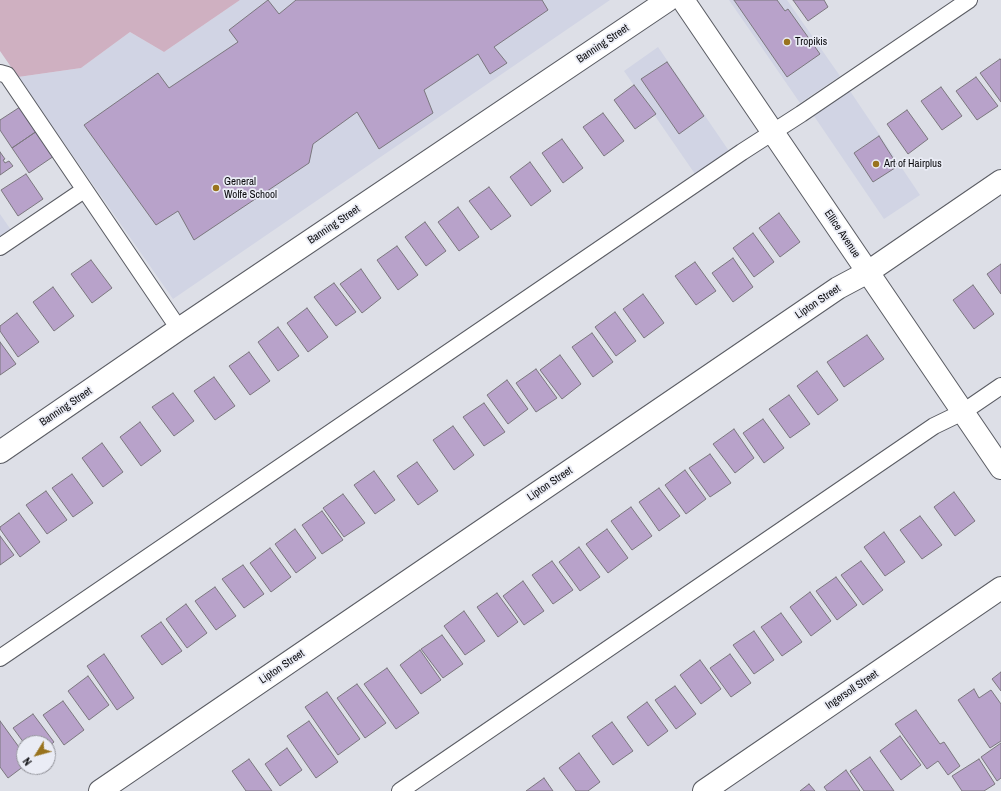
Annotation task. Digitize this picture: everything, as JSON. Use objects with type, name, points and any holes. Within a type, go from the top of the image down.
[{"type":"street","name":"Banning Street","points":[[0,452],[179,329],[668,0]]},
{"type":"street","name":"Ellice Avenue","points":[[683,0],[1001,468]]},
{"type":"street","name":"Lipton Street","points":[[100,791],[838,288],[868,272],[1001,181]]},
{"type":"street","name":"Ingersoll Street","points":[[704,791],[1001,588]]},
{"type":"lane","points":[[0,658],[969,0]]},
{"type":"lane","points":[[0,73],[7,75],[179,329]]},
{"type":"lane","points":[[0,247],[84,190]]},
{"type":"lane","points":[[400,791],[934,426],[963,412],[1001,386]]},
{"type":"shaded area","points":[[0,0],[240,0],[164,52],[130,32],[81,68],[18,77],[0,51]]},
{"type":"shaded area","name":"General Wolfe School","points":[[240,0],[610,0],[173,299],[18,77],[81,68],[130,32],[164,52]]},
{"type":"shaded area","points":[[729,0],[787,0],[840,76],[800,103]]},
{"type":"shaded area","points":[[658,47],[729,151],[695,174],[624,71]]},
{"type":"shaded area","points":[[850,91],[920,195],[884,219],[814,116]]},
{"type":"shaded area","points":[[0,214],[11,230],[0,238]]},
{"type":"building","name":"General Wolfe School","points":[[268,0],[279,14],[296,0],[542,0],[548,10],[494,47],[507,63],[490,74],[478,54],[424,90],[433,113],[379,149],[357,112],[313,144],[309,163],[194,240],[178,211],[156,225],[84,125],[158,73],[169,88],[238,42],[229,30]]},
{"type":"building","name":"Tropikis","points":[[734,0],[777,0],[785,11],[788,9],[820,54],[787,77]]},
{"type":"building","points":[[793,0],[824,0],[828,7],[808,21]]},
{"type":"building","points":[[1000,59],[1001,60],[1001,102],[980,73]]},
{"type":"building","points":[[667,62],[704,116],[679,134],[641,79]]},
{"type":"building","points":[[976,77],[998,106],[977,120],[956,91]]},
{"type":"building","points":[[634,85],[656,114],[635,129],[614,100]]},
{"type":"building","points":[[941,87],[962,116],[942,130],[921,101]]},
{"type":"building","points":[[20,107],[37,131],[12,148],[0,130],[0,120]]},
{"type":"building","points":[[907,110],[928,139],[908,154],[887,124]]},
{"type":"building","points":[[603,113],[624,141],[604,156],[583,127]]},
{"type":"building","points":[[37,131],[54,156],[29,173],[12,148]]},
{"type":"building","points":[[879,136],[898,166],[873,182],[854,153]]},
{"type":"building","points":[[562,139],[583,168],[563,183],[542,153]]},
{"type":"building","points":[[0,152],[5,159],[3,160],[5,163],[9,161],[13,166],[0,175]]},
{"type":"building","points":[[530,162],[551,191],[531,206],[510,177]]},
{"type":"building","points":[[26,174],[43,199],[18,216],[1,190]]},
{"type":"building","points":[[489,187],[511,216],[491,230],[469,201]]},
{"type":"building","points":[[458,207],[479,237],[459,251],[438,222]]},
{"type":"building","points":[[779,213],[800,242],[780,257],[759,228]]},
{"type":"building","points":[[425,222],[446,251],[426,266],[405,237]]},
{"type":"building","points":[[753,233],[774,262],[754,277],[733,248]]},
{"type":"building","points":[[397,246],[418,275],[398,290],[377,260]]},
{"type":"building","points":[[733,258],[753,287],[733,302],[712,273]]},
{"type":"building","points":[[91,260],[112,288],[92,303],[71,274]]},
{"type":"building","points":[[695,262],[716,291],[696,305],[675,276]]},
{"type":"building","points":[[1001,264],[1001,294],[987,274]]},
{"type":"building","points":[[361,269],[381,298],[362,313],[340,284]]},
{"type":"building","points":[[334,283],[356,312],[336,326],[314,297]]},
{"type":"building","points":[[973,285],[994,314],[974,329],[953,300]]},
{"type":"building","points":[[53,287],[74,316],[54,331],[33,302]]},
{"type":"building","points":[[643,294],[664,323],[644,338],[623,309]]},
{"type":"building","points":[[307,308],[328,337],[308,352],[287,323]]},
{"type":"building","points":[[615,312],[636,341],[616,356],[595,327]]},
{"type":"building","points":[[17,313],[39,342],[18,357],[0,331],[0,326]]},
{"type":"building","points":[[278,327],[299,356],[278,371],[258,342]]},
{"type":"building","points":[[592,333],[613,362],[593,377],[572,347]]},
{"type":"building","points":[[867,335],[884,359],[844,387],[827,362]]},
{"type":"building","points":[[0,342],[16,364],[0,375]]},
{"type":"building","points":[[249,352],[270,381],[250,395],[229,366]]},
{"type":"building","points":[[560,355],[581,384],[562,399],[540,370]]},
{"type":"building","points":[[536,369],[557,398],[536,412],[516,383]]},
{"type":"building","points":[[817,371],[838,400],[818,415],[797,386]]},
{"type":"building","points":[[214,377],[235,406],[215,420],[194,391]]},
{"type":"building","points":[[507,380],[528,409],[508,424],[487,395]]},
{"type":"building","points":[[173,393],[194,421],[174,436],[152,407]]},
{"type":"building","points":[[789,395],[810,424],[790,438],[769,409]]},
{"type":"building","points":[[484,403],[505,432],[484,446],[463,417]]},
{"type":"building","points":[[763,419],[784,448],[764,463],[743,433]]},
{"type":"building","points":[[140,422],[161,451],[141,466],[120,437]]},
{"type":"building","points":[[453,426],[474,455],[454,470],[433,440]]},
{"type":"building","points":[[734,429],[754,458],[735,473],[713,444]]},
{"type":"building","points":[[102,443],[123,472],[103,487],[82,458]]},
{"type":"building","points":[[710,454],[731,483],[710,497],[689,468]]},
{"type":"building","points":[[417,462],[438,491],[418,505],[397,476]]},
{"type":"building","points":[[685,470],[706,499],[686,514],[665,485]]},
{"type":"building","points":[[374,471],[395,500],[375,514],[354,485]]},
{"type":"building","points":[[72,474],[93,503],[73,517],[52,488]]},
{"type":"building","points":[[659,488],[680,516],[659,531],[639,502]]},
{"type":"building","points":[[46,491],[67,520],[47,534],[26,505]]},
{"type":"building","points":[[954,492],[975,521],[955,536],[934,507]]},
{"type":"building","points":[[343,494],[365,523],[344,537],[323,508]]},
{"type":"building","points":[[631,507],[652,536],[632,550],[611,521]]},
{"type":"building","points":[[322,511],[343,540],[322,554],[302,525]]},
{"type":"building","points":[[19,513],[40,542],[20,557],[0,529],[0,527]]},
{"type":"building","points":[[920,516],[942,545],[922,559],[900,530]]},
{"type":"building","points":[[295,529],[316,558],[296,573],[275,544]]},
{"type":"building","points":[[607,529],[628,558],[608,573],[586,544]]},
{"type":"building","points":[[884,532],[905,562],[885,576],[864,547]]},
{"type":"building","points":[[0,536],[14,555],[0,565]]},
{"type":"building","points":[[579,547],[600,577],[580,591],[559,562]]},
{"type":"building","points":[[270,548],[291,577],[271,592],[250,563]]},
{"type":"building","points":[[552,561],[573,590],[553,604],[532,575]]},
{"type":"building","points":[[861,561],[883,590],[863,605],[841,575]]},
{"type":"building","points":[[243,565],[264,594],[244,608],[222,579]]},
{"type":"building","points":[[836,577],[857,605],[837,620],[816,591]]},
{"type":"building","points":[[523,581],[544,611],[524,625],[503,596]]},
{"type":"building","points":[[215,587],[236,616],[216,630],[195,601]]},
{"type":"building","points":[[810,592],[831,621],[811,636],[790,607]]},
{"type":"building","points":[[497,593],[518,622],[498,637],[477,607]]},
{"type":"building","points":[[186,604],[207,633],[187,648],[166,619]]},
{"type":"building","points":[[464,611],[485,641],[465,655],[444,626]]},
{"type":"building","points":[[781,613],[802,642],[782,656],[761,627]]},
{"type":"building","points":[[161,622],[182,651],[162,665],[141,636]]},
{"type":"building","points":[[754,631],[774,660],[754,674],[733,645]]},
{"type":"building","points":[[442,635],[463,664],[443,678],[421,649]]},
{"type":"building","points":[[420,650],[441,680],[421,694],[400,665]]},
{"type":"building","points":[[104,654],[134,698],[117,710],[87,666]]},
{"type":"building","points":[[730,654],[751,683],[731,697],[710,668]]},
{"type":"building","points":[[700,660],[721,689],[701,704],[680,675]]},
{"type":"building","points":[[387,668],[419,713],[396,729],[364,684]]},
{"type":"building","points":[[1001,672],[1001,691],[992,679]]},
{"type":"building","points":[[88,676],[109,705],[89,720],[68,691]]},
{"type":"building","points":[[357,684],[386,723],[365,738],[337,698]]},
{"type":"building","points":[[675,686],[696,714],[676,729],[655,700]]},
{"type":"building","points":[[974,689],[979,698],[991,690],[1001,704],[1001,741],[990,748],[958,700]]},
{"type":"building","points":[[327,692],[360,739],[338,755],[305,707]]},
{"type":"building","points":[[63,701],[84,730],[64,745],[43,715]]},
{"type":"building","points":[[647,702],[668,731],[648,746],[627,717]]},
{"type":"building","points":[[916,710],[940,744],[944,742],[960,766],[948,775],[938,761],[927,769],[895,724]]},
{"type":"building","points":[[33,714],[49,735],[18,735],[13,728]]},
{"type":"building","points":[[0,721],[16,743],[16,772],[8,778],[0,767]]},
{"type":"building","points":[[309,721],[338,762],[316,778],[287,736]]},
{"type":"building","points":[[612,722],[633,751],[613,765],[592,736]]},
{"type":"building","points":[[900,736],[921,765],[901,780],[880,751]]},
{"type":"building","points":[[1001,743],[1001,778],[997,781],[981,757]]},
{"type":"building","points":[[287,748],[302,770],[280,786],[265,764]]},
{"type":"building","points":[[579,753],[600,782],[588,791],[576,791],[559,768]]},
{"type":"building","points":[[870,757],[894,791],[864,791],[850,771]]},
{"type":"building","points":[[249,759],[272,791],[246,791],[232,771]]},
{"type":"building","points":[[979,759],[995,784],[984,791],[962,791],[952,776]]},
{"type":"building","points":[[846,770],[860,791],[827,791],[824,787]]},
{"type":"building","points":[[544,778],[553,791],[526,791]]},
{"type":"building","points":[[809,784],[815,791],[800,791]]},
{"type":"place","name":"Tropikis","points":[[787,42]]},
{"type":"place","name":"Art of Hairplus","points":[[876,164]]},
{"type":"place","name":"General Wolfe School","points":[[216,188]]}]
